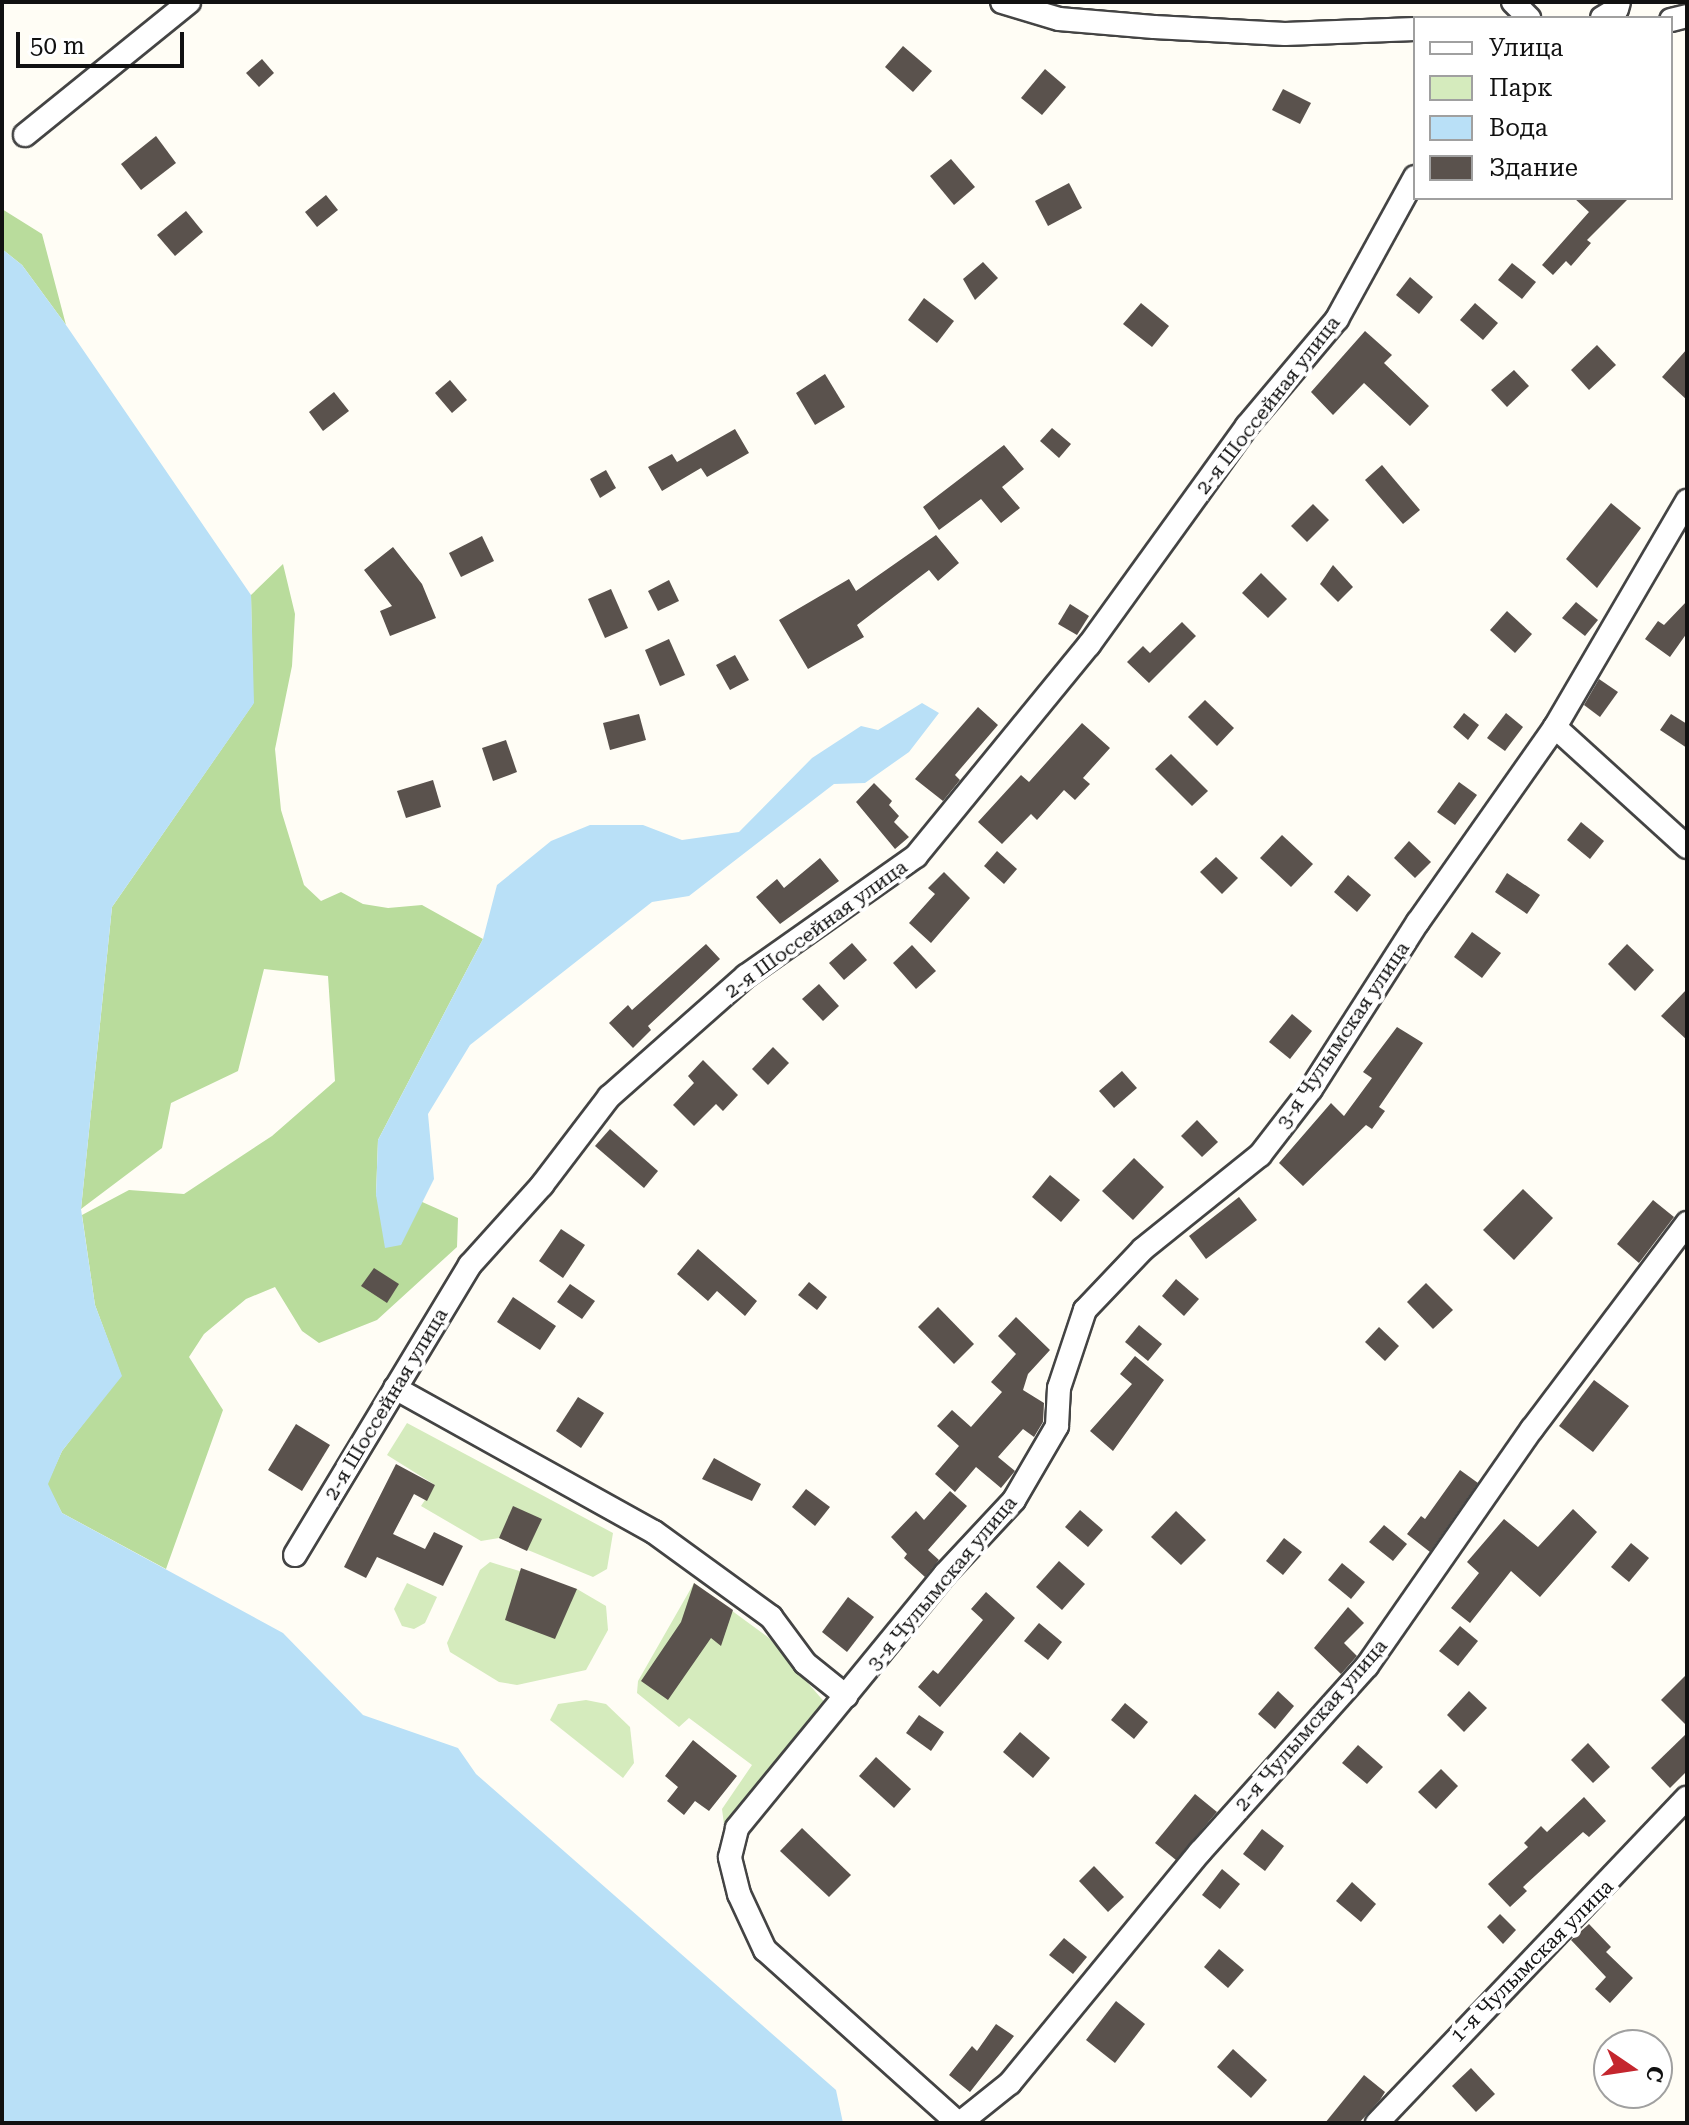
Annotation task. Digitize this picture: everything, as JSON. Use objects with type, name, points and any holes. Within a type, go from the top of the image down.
[{"type":"street","points":[[25,135],[189,2]]},
{"type":"street","points":[[1002,2],[1059,19],[1154,27],[1285,34],[1413,29]]},
{"type":"street","points":[[1605,16],[1617,9],[1619,2]]},
{"type":"street","name":"2-я Шоссейная улица","points":[[295,1555],[470,1265],[542,1185],[609,1097],[746,976],[916,856],[1089,645],[1247,426],[1337,319],[1413,181]]},
{"type":"street","name":"3-я Чулымская улица","points":[[959,2123],[765,1950],[739,1894],[730,1857],[737,1828],[945,1574],[1014,1500],[1048,1450],[1057,1426],[1059,1388],[1085,1310],[1143,1249],[1260,1155],[1311,1089],[1418,922],[1555,727],[1687,501]]},
{"type":"street","points":[[1555,727],[1687,847]]},
{"type":"street","name":"2-я Чулымская улица","points":[[959,2123],[1010,2083],[1200,1852],[1367,1666],[1532,1429],[1687,1223]]},
{"type":"street","points":[[395,1388],[654,1532],[771,1617],[805,1663],[846,1696]]},
{"type":"street","name":"1-я Чулымская улица","points":[[1377,2123],[1687,1798]]},
{"type":"green space","points":[[2,209],[42,234],[66,325],[22,265],[2,249]]},
{"type":"green space","points":[[283,564],[295,614],[292,666],[275,749],[281,810],[304,885],[321,901],[341,892],[363,904],[388,908],[422,905],[483,939],[378,1140],[376,1195],[401,1244],[420,1201],[458,1218],[457,1247],[377,1320],[319,1343],[302,1331],[275,1287],[246,1299],[204,1334],[189,1357],[223,1410],[166,1569],[62,1513],[47,1484],[62,1451],[121,1375],[95,1305],[82,1215],[129,1190],[184,1194],[272,1136],[335,1081],[328,976],[264,969],[238,1071],[171,1103],[162,1148],[81,1209],[112,907],[253,704],[251,595]]},
{"type":"green space","points":[[407,1423],[613,1533],[607,1569],[593,1577],[499,1538],[481,1541],[421,1506],[435,1485],[387,1455]]},
{"type":"green space","points":[[490,1562],[577,1589],[606,1606],[608,1630],[586,1670],[517,1685],[499,1682],[450,1652],[447,1643],[480,1570]]},
{"type":"green space","points":[[407,1583],[437,1597],[425,1623],[414,1629],[402,1626],[394,1609]]},
{"type":"green space","points":[[694,1583],[769,1638],[827,1705],[724,1824],[722,1809],[752,1765],[689,1718],[679,1727],[637,1693],[638,1681]]},
{"type":"green space","points":[[586,1700],[606,1704],[630,1727],[634,1763],[623,1778],[550,1720],[558,1704]]},
{"type":"water","points":[[2,249],[22,265],[66,325],[251,595],[254,703],[112,907],[81,1209],[95,1305],[122,1376],[62,1451],[48,1484],[62,1513],[283,1633],[363,1715],[458,1748],[476,1774],[836,2090],[843,2123],[2,2123]]},
{"type":"water","points":[[922,703],[939,713],[909,752],[865,783],[834,784],[689,896],[652,902],[470,1045],[428,1114],[434,1179],[401,1245],[385,1248],[376,1195],[378,1140],[483,939],[497,885],[551,841],[590,825],[643,825],[682,840],[739,832],[812,758],[861,726],[878,730]]},
{"type":"building","points":[[903,46],[932,71],[913,92],[885,67]]},
{"type":"building","points":[[262,59],[274,73],[259,87],[246,73]]},
{"type":"building","points":[[1045,69],[1066,87],[1042,115],[1021,98]]},
{"type":"building","points":[[1283,89],[1311,103],[1300,124],[1272,110]]},
{"type":"building","points":[[156,136],[176,163],[141,190],[121,164]]},
{"type":"building","points":[[951,159],[975,187],[954,205],[930,176]]},
{"type":"building","points":[[1069,183],[1082,208],[1048,226],[1035,201]]},
{"type":"building","points":[[326,195],[338,210],[317,227],[305,212]]},
{"type":"building","points":[[1576,200],[1627,200],[1587,240],[1591,243],[1571,266],[1566,261],[1553,275],[1542,265],[1589,212]]},
{"type":"building","points":[[186,211],[203,232],[175,256],[157,235]]},
{"type":"building","points":[[983,262],[998,278],[975,300],[963,279]]},
{"type":"building","points":[[1512,263],[1536,282],[1522,299],[1498,280]]},
{"type":"building","points":[[1410,277],[1433,297],[1419,314],[1396,295]]},
{"type":"building","points":[[924,298],[954,321],[937,343],[908,320]]},
{"type":"building","points":[[1141,303],[1169,326],[1152,347],[1123,324]]},
{"type":"building","points":[[1475,303],[1498,323],[1483,340],[1460,320]]},
{"type":"building","points":[[1365,331],[1392,355],[1384,363],[1429,406],[1410,426],[1364,383],[1333,415],[1311,392]]},
{"type":"building","points":[[1597,345],[1616,365],[1589,390],[1571,370]]},
{"type":"building","points":[[1687,349],[1687,400],[1662,377]]},
{"type":"building","points":[[1514,370],[1529,386],[1507,407],[1491,390]]},
{"type":"building","points":[[825,374],[845,407],[815,425],[796,393]]},
{"type":"building","points":[[450,380],[467,400],[452,413],[435,393]]},
{"type":"building","points":[[334,392],[349,411],[323,431],[309,412]]},
{"type":"building","points":[[1052,428],[1071,444],[1059,458],[1040,441]]},
{"type":"building","points":[[735,429],[749,453],[707,477],[701,468],[662,491],[648,467],[672,454],[677,462]]},
{"type":"building","points":[[1004,445],[1024,469],[1002,487],[1020,508],[1001,523],[981,499],[939,530],[923,507]]},
{"type":"building","points":[[1382,465],[1420,510],[1403,524],[1365,480]]},
{"type":"building","points":[[606,470],[616,488],[600,498],[590,479]]},
{"type":"building","points":[[1611,503],[1641,528],[1597,588],[1566,559]]},
{"type":"building","points":[[1313,504],[1329,520],[1307,542],[1291,526]]},
{"type":"building","points":[[936,535],[959,563],[938,581],[929,570],[857,625],[864,637],[808,669],[779,620],[849,579],[856,591]]},
{"type":"building","points":[[482,536],[494,561],[461,577],[449,553]]},
{"type":"building","points":[[393,547],[422,584],[436,618],[390,636],[380,611],[392,606],[364,570]]},
{"type":"building","points":[[1333,565],[1353,587],[1338,602],[1320,584]]},
{"type":"building","points":[[1261,573],[1287,599],[1268,618],[1242,593]]},
{"type":"building","points":[[669,580],[679,601],[658,611],[648,591]]},
{"type":"building","points":[[611,589],[628,628],[605,638],[588,599]]},
{"type":"building","points":[[1687,601],[1687,633],[1670,657],[1645,639],[1658,621],[1664,625]]},
{"type":"building","points":[[1576,602],[1598,620],[1585,636],[1562,618]]},
{"type":"building","points":[[1070,604],[1089,616],[1077,635],[1058,624]]},
{"type":"building","points":[[1507,611],[1532,634],[1515,653],[1490,630]]},
{"type":"building","points":[[1182,622],[1196,636],[1149,683],[1127,662],[1143,646],[1150,653]]},
{"type":"building","points":[[669,639],[685,675],[660,686],[645,650]]},
{"type":"building","points":[[735,655],[749,680],[730,690],[716,665]]},
{"type":"building","points":[[1599,679],[1618,692],[1600,717],[1584,705]]},
{"type":"building","points":[[1205,700],[1234,728],[1217,746],[1188,717]]},
{"type":"building","points":[[978,707],[998,725],[955,775],[960,780],[943,801],[915,779]]},
{"type":"building","points":[[1464,713],[1479,725],[1468,740],[1453,727]]},
{"type":"building","points":[[1506,713],[1523,727],[1505,751],[1487,738]]},
{"type":"building","points":[[639,714],[646,740],[610,750],[603,723]]},
{"type":"building","points":[[1671,714],[1687,724],[1687,748],[1660,730]]},
{"type":"building","points":[[1082,723],[1110,748],[1083,778],[1090,784],[1075,800],[1064,790],[1037,820],[1031,814],[1002,844],[978,822],[1021,775],[1029,782]]},
{"type":"building","points":[[506,740],[517,772],[493,781],[482,748]]},
{"type":"building","points":[[1171,754],[1208,791],[1192,806],[1155,769]]},
{"type":"building","points":[[433,780],[441,807],[406,818],[397,791]]},
{"type":"building","points":[[1459,782],[1477,795],[1455,825],[1437,812]]},
{"type":"building","points":[[874,783],[892,801],[889,805],[899,816],[894,822],[909,837],[895,849],[856,802]]},
{"type":"building","points":[[1581,822],[1604,841],[1590,859],[1567,840]]},
{"type":"building","points":[[1282,835],[1313,864],[1291,887],[1260,858]]},
{"type":"building","points":[[1409,841],[1431,862],[1415,878],[1394,858]]},
{"type":"building","points":[[997,851],[1017,869],[1004,884],[984,866]]},
{"type":"building","points":[[1216,857],[1238,878],[1222,894],[1200,872]]},
{"type":"building","points":[[820,858],[839,881],[780,924],[756,897],[777,879],[784,888]]},
{"type":"building","points":[[944,872],[970,898],[931,943],[909,923],[935,894],[928,888]]},
{"type":"building","points":[[1507,873],[1540,895],[1527,914],[1495,892]]},
{"type":"building","points":[[1348,875],[1371,895],[1357,912],[1334,892]]},
{"type":"building","points":[[1472,932],[1501,953],[1482,978],[1454,957]]},
{"type":"building","points":[[852,943],[867,960],[844,980],[829,963]]},
{"type":"building","points":[[706,944],[720,959],[648,1026],[651,1030],[633,1048],[609,1023],[628,1005],[632,1010]]},
{"type":"building","points":[[1627,944],[1654,970],[1635,991],[1608,964]]},
{"type":"building","points":[[912,945],[936,971],[916,989],[893,963]]},
{"type":"building","points":[[819,984],[839,1006],[823,1021],[802,999]]},
{"type":"building","points":[[1687,989],[1687,1040],[1661,1016]]},
{"type":"building","points":[[1292,1014],[1312,1031],[1290,1059],[1269,1042]]},
{"type":"building","points":[[1397,1027],[1423,1043],[1379,1107],[1385,1111],[1372,1129],[1366,1125],[1303,1186],[1279,1163],[1331,1103],[1344,1116],[1372,1078],[1363,1072]]},
{"type":"building","points":[[773,1047],[789,1063],[768,1085],[752,1069]]},
{"type":"building","points":[[703,1060],[738,1095],[723,1111],[716,1104],[694,1126],[673,1105],[694,1083],[688,1076]]},
{"type":"building","points":[[1122,1071],[1137,1088],[1114,1108],[1099,1091]]},
{"type":"building","points":[[1197,1120],[1218,1142],[1202,1157],[1181,1136]]},
{"type":"building","points":[[610,1129],[658,1171],[644,1188],[595,1146]]},
{"type":"building","points":[[1134,1158],[1164,1187],[1133,1220],[1102,1191]]},
{"type":"building","points":[[1050,1175],[1080,1200],[1061,1222],[1032,1197]]},
{"type":"building","points":[[1523,1189],[1553,1218],[1514,1260],[1483,1230]]},
{"type":"building","points":[[1239,1197],[1257,1220],[1206,1259],[1189,1236]]},
{"type":"building","points":[[1653,1200],[1674,1217],[1639,1263],[1617,1244]]},
{"type":"building","points":[[561,1229],[585,1245],[563,1278],[539,1261]]},
{"type":"building","points":[[698,1249],[757,1301],[745,1316],[717,1291],[708,1301],[677,1274]]},
{"type":"building","points":[[374,1268],[399,1284],[387,1303],[361,1286]]},
{"type":"building","points":[[1176,1279],[1199,1299],[1184,1316],[1162,1296]]},
{"type":"building","points":[[809,1282],[827,1297],[817,1310],[798,1295]]},
{"type":"building","points":[[1426,1283],[1453,1310],[1433,1329],[1407,1302]]},
{"type":"building","points":[[570,1284],[595,1301],[582,1319],[557,1302]]},
{"type":"building","points":[[513,1297],[556,1326],[540,1350],[497,1322]]},
{"type":"building","points":[[938,1307],[974,1344],[954,1364],[918,1327]]},
{"type":"building","points":[[1016,1317],[1050,1350],[1028,1374],[1023,1390],[1044,1403],[1043,1422],[1034,1437],[1023,1429],[998,1457],[1015,1471],[1001,1488],[976,1467],[955,1492],[935,1474],[959,1446],[937,1426],[952,1410],[971,1427],[1002,1392],[991,1382],[1016,1354],[998,1336]]},
{"type":"building","points":[[1139,1325],[1162,1344],[1148,1361],[1125,1342]]},
{"type":"building","points":[[1379,1327],[1399,1346],[1385,1361],[1365,1342]]},
{"type":"building","points":[[1135,1356],[1164,1380],[1113,1451],[1090,1431],[1132,1384],[1120,1374]]},
{"type":"building","points":[[1594,1380],[1629,1406],[1593,1452],[1559,1426]]},
{"type":"building","points":[[578,1397],[604,1413],[581,1448],[556,1431]]},
{"type":"building","points":[[296,1424],[330,1445],[302,1491],[268,1470]]},
{"type":"building","points":[[714,1458],[761,1484],[752,1501],[702,1479]]},
{"type":"building","points":[[396,1464],[435,1485],[427,1501],[414,1494],[393,1534],[425,1549],[434,1532],[463,1546],[443,1586],[377,1557],[366,1578],[344,1567]]},
{"type":"building","points":[[1460,1470],[1478,1483],[1430,1552],[1407,1534],[1421,1516],[1425,1519]]},
{"type":"building","points":[[806,1489],[830,1507],[815,1526],[792,1507]]},
{"type":"building","points":[[950,1491],[967,1506],[928,1550],[939,1560],[925,1577],[904,1558],[907,1554],[891,1537],[916,1511],[924,1520]]},
{"type":"building","points":[[513,1506],[542,1519],[527,1551],[499,1538]]},
{"type":"building","points":[[1573,1509],[1597,1532],[1540,1597],[1511,1571],[1470,1623],[1451,1608],[1479,1573],[1467,1562],[1504,1519],[1538,1547]]},
{"type":"building","points":[[1080,1510],[1103,1530],[1088,1547],[1065,1527]]},
{"type":"building","points":[[1176,1511],[1206,1540],[1181,1565],[1151,1537]]},
{"type":"building","points":[[1384,1525],[1407,1544],[1393,1561],[1369,1542]]},
{"type":"building","points":[[1284,1538],[1302,1552],[1283,1575],[1266,1561]]},
{"type":"building","points":[[1631,1543],[1649,1558],[1629,1582],[1611,1567]]},
{"type":"building","points":[[1059,1561],[1085,1584],[1062,1610],[1036,1587]]},
{"type":"building","points":[[1342,1563],[1365,1582],[1351,1599],[1328,1580]]},
{"type":"building","points":[[521,1568],[577,1589],[555,1639],[505,1620]]},
{"type":"building","points":[[694,1583],[733,1610],[721,1646],[711,1638],[668,1700],[641,1681],[681,1622]]},
{"type":"building","points":[[986,1592],[1015,1618],[940,1707],[918,1687],[933,1670],[938,1674],[983,1620],[971,1609]]},
{"type":"building","points":[[848,1597],[874,1617],[847,1652],[822,1632]]},
{"type":"building","points":[[1348,1607],[1364,1623],[1344,1643],[1357,1656],[1341,1674],[1314,1648]]},
{"type":"building","points":[[1039,1623],[1062,1642],[1048,1660],[1024,1641]]},
{"type":"building","points":[[1460,1626],[1478,1641],[1458,1666],[1439,1651]]},
{"type":"building","points":[[1687,1674],[1687,1726],[1661,1700]]},
{"type":"building","points":[[1278,1691],[1294,1706],[1275,1729],[1258,1714]]},
{"type":"building","points":[[1469,1691],[1487,1708],[1464,1732],[1447,1715]]},
{"type":"building","points":[[1125,1703],[1148,1722],[1134,1739],[1111,1720]]},
{"type":"building","points":[[919,1715],[944,1732],[931,1751],[906,1733]]},
{"type":"building","points":[[1020,1732],[1050,1758],[1033,1778],[1003,1752]]},
{"type":"building","points":[[1687,1733],[1687,1771],[1670,1788],[1651,1768]]},
{"type":"building","points":[[693,1740],[737,1776],[709,1811],[695,1801],[684,1815],[667,1801],[678,1787],[665,1776]]},
{"type":"building","points":[[1588,1743],[1610,1767],[1593,1783],[1571,1760]]},
{"type":"building","points":[[1358,1745],[1383,1767],[1367,1784],[1342,1763]]},
{"type":"building","points":[[876,1757],[911,1789],[894,1808],[859,1776]]},
{"type":"building","points":[[1441,1769],[1458,1786],[1436,1809],[1418,1792]]},
{"type":"building","points":[[1195,1794],[1217,1812],[1176,1860],[1155,1843]]},
{"type":"building","points":[[1584,1797],[1606,1821],[1589,1837],[1583,1832],[1523,1887],[1527,1891],[1510,1907],[1488,1884],[1528,1847],[1524,1843],[1541,1826],[1547,1832]]},
{"type":"building","points":[[802,1828],[851,1875],[829,1897],[780,1851]]},
{"type":"building","points":[[1262,1829],[1284,1846],[1265,1871],[1243,1854]]},
{"type":"building","points":[[1094,1866],[1124,1897],[1108,1912],[1079,1881]]},
{"type":"building","points":[[1222,1869],[1240,1884],[1220,1909],[1202,1895]]},
{"type":"building","points":[[1352,1882],[1376,1904],[1361,1922],[1336,1901]]},
{"type":"building","points":[[1500,1914],[1516,1930],[1503,1944],[1487,1927]]},
{"type":"building","points":[[1589,1924],[1611,1947],[1606,1952],[1633,1978],[1610,2003],[1595,1989],[1606,1977],[1571,1940]]},
{"type":"building","points":[[1064,1938],[1087,1957],[1073,1974],[1049,1955]]},
{"type":"building","points":[[1219,1949],[1244,1970],[1228,1988],[1204,1967]]},
{"type":"building","points":[[1116,2001],[1145,2024],[1115,2063],[1086,2040]]},
{"type":"building","points":[[996,2024],[1014,2036],[970,2092],[949,2075],[972,2046],[977,2051]]},
{"type":"building","points":[[1233,2049],[1267,2080],[1251,2098],[1217,2067]]},
{"type":"building","points":[[1471,2068],[1495,2094],[1476,2112],[1452,2086]]},
{"type":"building","points":[[1364,2075],[1385,2092],[1380,2100],[1359,2123],[1325,2123]]}]
